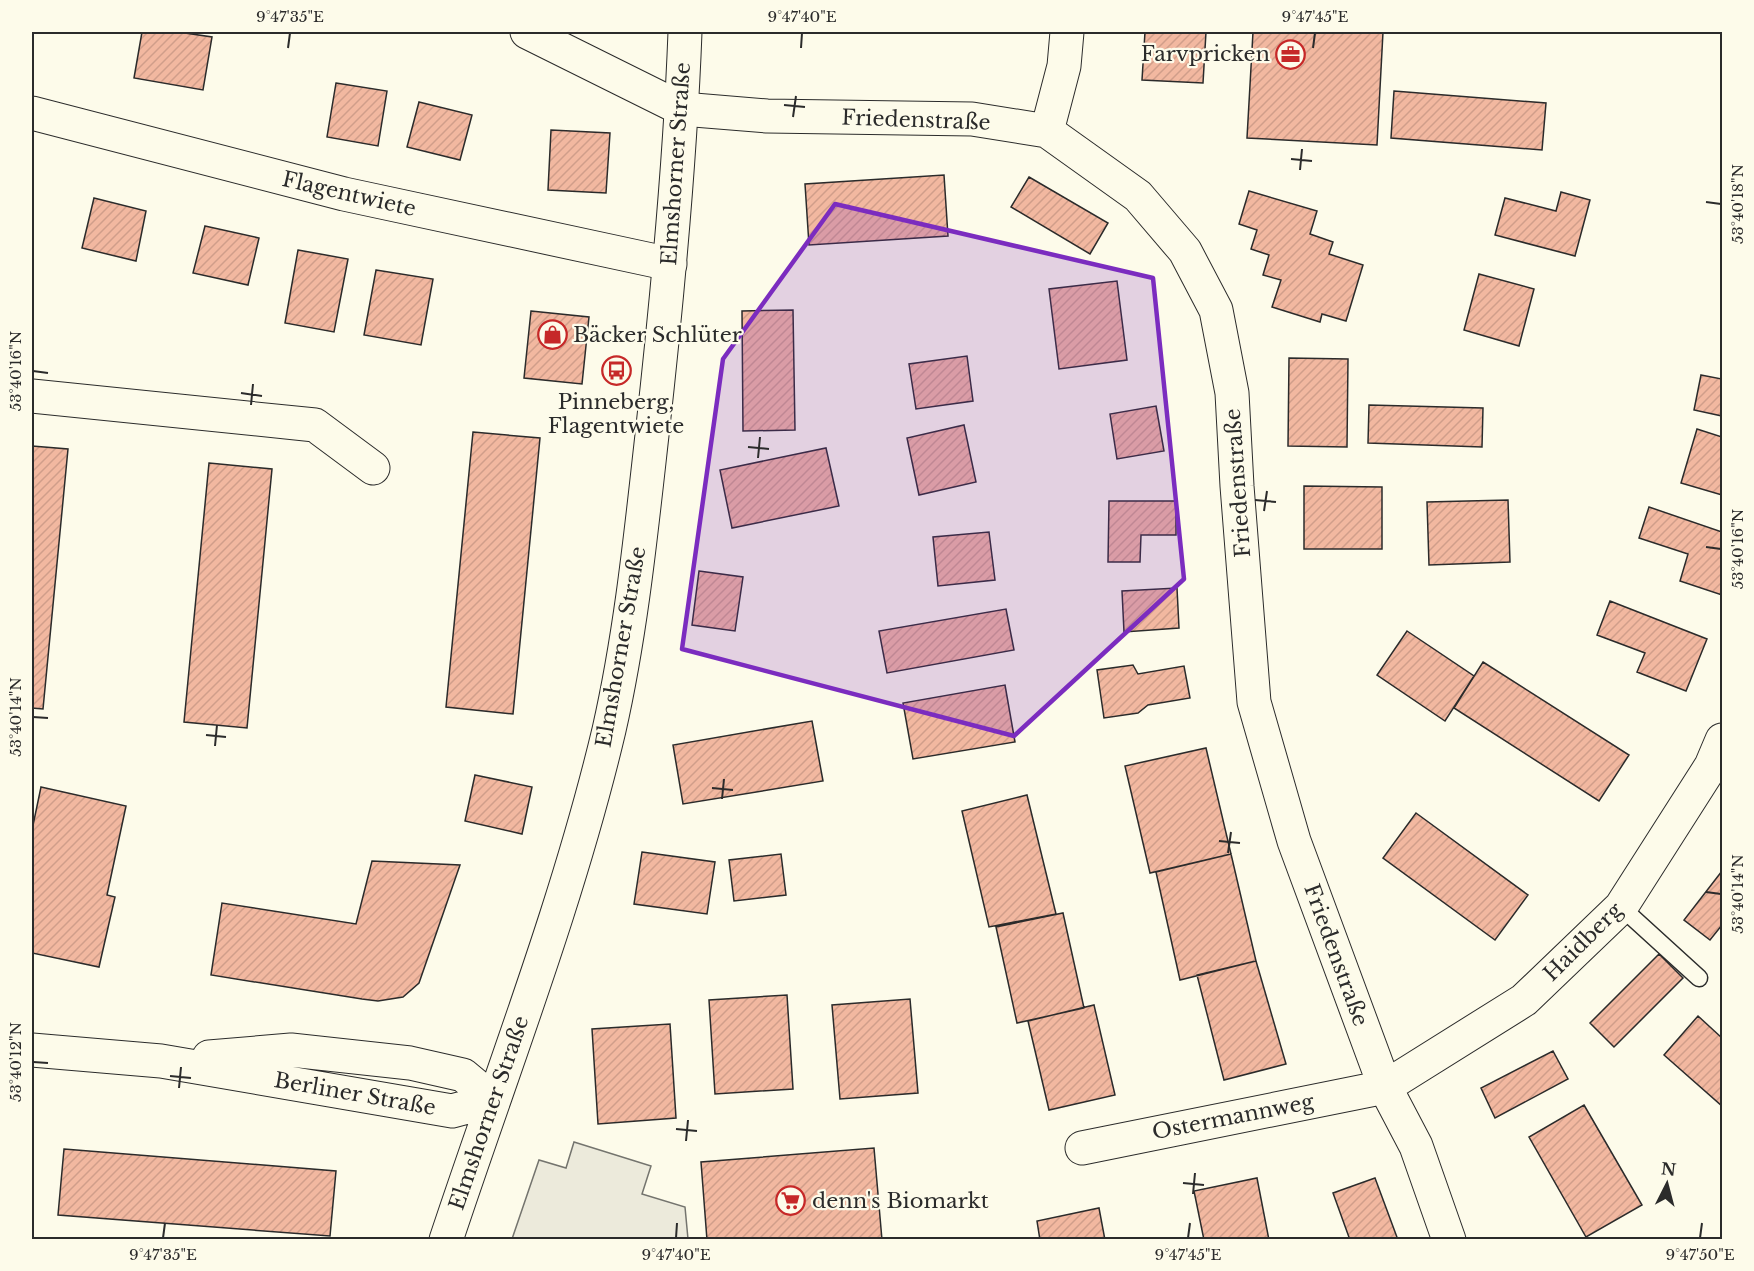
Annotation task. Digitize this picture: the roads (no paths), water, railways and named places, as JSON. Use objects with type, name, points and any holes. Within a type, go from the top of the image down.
[{"type":"street","points":[[527,32],[682,109]]},
{"type":"street","name":"Elmshorner Straße","points":[[446,1239],[587,817],[609,727],[638,564],[670,264],[682,109],[685,32]]},
{"type":"street","points":[[1047,131],[1064,66],[1066,32]]},
{"type":"street","name":"Friedenstraße","points":[[682,109],[767,116],[972,118],[1047,131],[1138,196],[1185,251],[1216,310],[1232,393],[1254,702],[1294,841],[1385,1087],[1416,1146],[1449,1239]]},
{"type":"street","name":"Flagentwiete","points":[[32,113],[344,194],[670,264]]},
{"type":"street","points":[[32,396],[315,425],[373,468]]},
{"type":"street","name":"Haidberg","points":[[1385,1087],[1524,1000],[1621,907],[1711,766],[1722,740]]},
{"type":"street","name":"Berliner Straße","points":[[32,1050],[161,1061],[452,1111],[493,1100]]},
{"type":"street","name":"Ostermannweg","points":[[1082,1148],[1385,1087]]},
{"type":"lane","points":[[1621,907],[1699,978]]},
{"type":"place","name":"Farvpricken","points":[[1291,54]]},
{"type":"place","name":"Bäcker Schlüter","points":[[552,335]]},
{"type":"place","name":"Pinneberg, Flagentwiete","points":[[616,371]]},
{"type":"place","name":"denn's Biomarkt","points":[[791,1201]]}]
